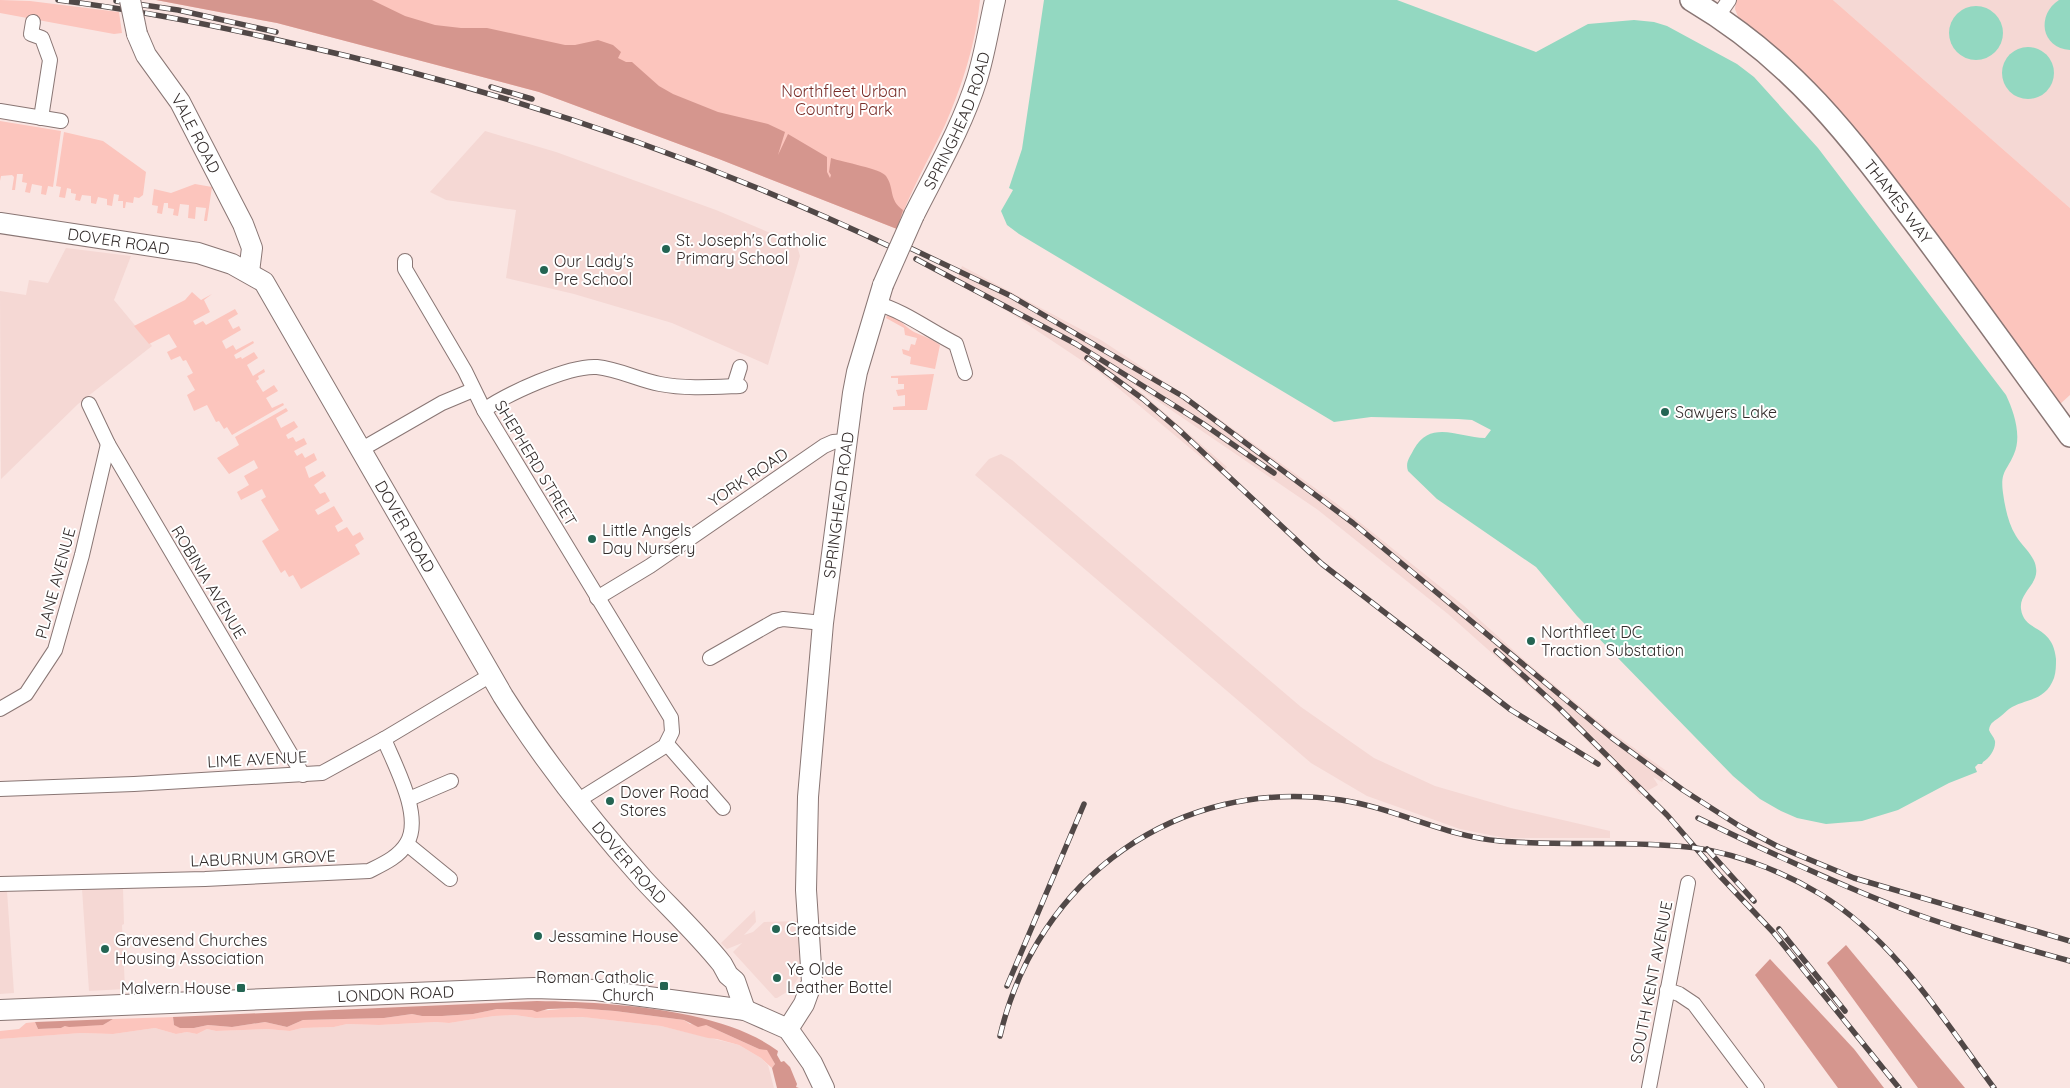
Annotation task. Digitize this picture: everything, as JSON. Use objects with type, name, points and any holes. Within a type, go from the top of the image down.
[{"type":"main road","name":"THAMES WAY","points":[[1691,0],[1724,8],[1804,87],[1844,132],[1949,269],[2070,436]]},
{"type":"street","name":"VALE ROAD","points":[[130,0],[137,34],[146,55],[180,102],[243,224],[252,248],[249,272]]},
{"type":"street","name":"SPRINGHEAD ROAD","points":[[788,1029],[804,1004],[812,982],[806,906],[808,797],[823,623],[846,441],[857,372],[881,295],[914,215],[966,109],[984,54],[995,0]]},
{"type":"street","points":[[33,22],[31,34],[42,38],[49,57],[41,118]]},
{"type":"street","points":[[0,111],[61,121]]},
{"type":"street","name":"DOVER ROAD","points":[[0,223],[193,252],[228,262],[264,282],[491,675],[531,740],[577,801],[640,875],[717,958],[735,982],[745,1010]]},
{"type":"street","name":"SHEPHERD STREET","points":[[404,261],[406,269],[465,371],[484,410],[671,718],[672,730],[667,744]]},
{"type":"street","points":[[881,295],[894,308],[920,325],[956,344],[965,373]]},
{"type":"street","points":[[484,410],[512,393],[539,382],[592,368],[604,368],[666,385],[737,386],[740,367]]},
{"type":"street","points":[[362,449],[442,403],[473,390]]},
{"type":"street","name":"ROBINIA AVENUE","points":[[89,404],[108,444],[303,775]]},
{"type":"street","name":"YORK ROAD","points":[[597,598],[650,566],[824,446],[833,442],[846,441]]},
{"type":"street","name":"PLANE AVENUE","points":[[0,709],[26,694],[55,650],[82,555],[108,444]]},
{"type":"street","points":[[710,658],[775,621],[783,619],[823,623]]},
{"type":"street","name":"LIME AVENUE","points":[[0,789],[322,773],[384,739],[491,675]]},
{"type":"street","points":[[384,739],[409,799],[412,828],[407,844],[450,879]]},
{"type":"street","points":[[577,801],[667,744],[723,808]]},
{"type":"street","points":[[409,799],[451,780]]},
{"type":"street","name":"LABURNUM GROVE","points":[[0,884],[204,879],[369,871],[391,860],[407,844]]},
{"type":"street","name":"SOUTH KENT AVENUE","points":[[1649,1088],[1688,883]]},
{"type":"street","points":[[720,1006],[721,989],[728,975]]},
{"type":"street","name":"LONDON ROAD","points":[[0,1010],[548,988],[613,992],[745,1010],[788,1029]]},
{"type":"street","points":[[1667,990],[1679,994],[1694,1004],[1757,1088]]},
{"type":"street","points":[[788,1029],[812,1063],[824,1088]]},
{"type":"shaded area","points":[[156,0],[372,0],[405,16],[435,25],[487,28],[565,45],[598,40],[613,45],[621,52],[618,58],[626,62],[632,62],[659,86],[673,94],[718,112],[768,124],[785,132],[778,155],[788,134],[827,157],[827,172],[830,178],[831,158],[883,173],[889,181],[895,202],[903,210],[897,229],[719,159],[539,92],[277,23]]},
{"type":"shaded area","name":"Sawyers Lake","points":[[1044,0],[1397,0],[1536,52],[1588,24],[1634,20],[1654,22],[1667,26],[1737,64],[1754,77],[1818,148],[2006,395],[2014,416],[2017,440],[2014,454],[2003,475],[2002,486],[2007,515],[2013,531],[2031,555],[2036,568],[2035,579],[2023,598],[2021,609],[2023,617],[2027,622],[2044,634],[2054,648],[2056,668],[2050,686],[2040,695],[2015,705],[1992,723],[1989,730],[1995,741],[1994,747],[1988,759],[1975,767],[1977,772],[1949,783],[1898,810],[1862,821],[1826,824],[1797,818],[1760,799],[1733,776],[1577,616],[1536,567],[1437,499],[1408,471],[1408,462],[1414,449],[1421,440],[1429,435],[1437,432],[1446,432],[1485,438],[1491,430],[1472,420],[1458,419],[1371,417],[1334,422],[1019,234],[1007,225],[1001,211],[1013,190],[1009,188],[1022,149]]},
{"type":"shaded area","points":[[1833,0],[2070,0],[2070,208],[1874,36]]},
{"type":"shaded area","points":[[2059,0],[2070,0],[2070,50],[2060,48],[2053,43],[2045,30],[2047,14]]},
{"type":"shaded area","points":[[1976,6],[1986,8],[1995,14],[2001,23],[2003,33],[2001,43],[1995,52],[1986,58],[1976,60],[1966,58],[1957,52],[1951,43],[1949,33],[1951,23],[1957,14],[1966,8]]},
{"type":"shaded area","points":[[2023,47],[2033,47],[2047,54],[2054,68],[2054,78],[2047,92],[2033,99],[2023,99],[2013,95],[2006,88],[2002,78],[2002,68],[2006,58],[2013,51]]},
{"type":"shaded area","name":"St. Joseph's Catholic Primary School","points":[[485,131],[556,152],[716,210],[787,240],[795,239],[800,256],[768,365],[672,323],[574,294],[506,278],[516,210],[446,200],[430,192]]},
{"type":"shaded area","points":[[66,248],[131,256],[114,300],[152,346],[78,404],[1,479],[0,291],[26,295],[29,280],[48,283]]},
{"type":"shaded area","points":[[962,266],[1101,340],[1207,410],[1337,504],[1463,605],[1530,665],[1610,731],[1668,772],[1662,782],[1653,777],[1658,785],[1640,795],[1567,720],[1448,614],[1318,510],[1127,380],[1227,467],[1221,474],[1099,372],[1006,310],[956,283]]},
{"type":"shaded area","points":[[1001,454],[1012,460],[1301,707],[1374,758],[1435,786],[1511,808],[1610,831],[1610,838],[1505,838],[1460,829],[1367,796],[1311,763],[975,475],[989,459]]},
{"type":"shaded area","points":[[123,888],[124,924],[122,925],[125,989],[89,991],[82,889]]},
{"type":"shaded area","points":[[0,891],[7,891],[14,993],[0,994]]},
{"type":"shaded area","points":[[755,910],[756,922],[744,935],[753,932],[764,922],[799,921],[801,974],[790,990],[777,998],[733,952],[742,943],[727,949],[721,943]]},
{"type":"shaded area","points":[[1846,945],[1965,1088],[1918,1088],[1827,963]]},
{"type":"shaded area","points":[[1770,959],[1854,1049],[1884,1088],[1838,1088],[1755,975]]},
{"type":"shaded area","points":[[537,1001],[596,1003],[662,1010],[726,1025],[754,1037],[778,1051],[777,1055],[781,1062],[784,1061],[790,1067],[797,1084],[796,1087],[799,1088],[777,1088],[772,1068],[775,1064],[767,1050],[759,1049],[706,1025],[698,1027],[684,1020],[615,1011],[575,1008],[548,1009],[537,1012],[532,1010],[497,1009],[473,1014],[442,1016],[412,1014],[384,1018],[303,1020],[287,1027],[265,1022],[232,1027],[208,1025],[180,1028],[174,1025],[173,1017]]},
{"type":"shaded area","points":[[515,1015],[535,1018],[584,1017],[661,1026],[739,1045],[761,1058],[768,1065],[774,1088],[0,1088],[0,1039],[81,1033],[113,1034],[155,1028],[176,1034],[187,1032],[197,1034],[207,1029],[216,1031],[267,1029],[290,1031],[302,1028],[334,1027],[347,1024],[449,1023],[494,1016]]},
{"type":"shaded area","points":[[113,1019],[103,1025],[38,1029],[35,1022]]},
{"type":"green space","points":[[0,0],[30,1],[119,12],[122,33],[114,34],[0,13]]},
{"type":"green space","name":"Northfleet Urban Country Park","points":[[156,0],[980,0],[972,48],[957,95],[945,125],[907,202],[897,229],[719,159],[539,92],[277,23]]},
{"type":"green space","points":[[1736,0],[1833,0],[2070,208],[2070,395],[2059,405],[1740,22],[1735,9]]},
{"type":"green space","points":[[0,121],[61,131],[53,187],[48,186],[46,195],[41,194],[42,186],[32,184],[30,193],[25,192],[27,183],[22,182],[23,174],[17,174],[15,190],[12,190],[14,177],[12,175],[1,176],[0,181]]},
{"type":"green space","points":[[64,132],[103,141],[146,172],[143,195],[139,198],[134,197],[133,203],[126,202],[125,208],[123,208],[123,201],[118,201],[119,195],[114,194],[112,206],[107,205],[107,199],[98,197],[96,204],[91,203],[91,196],[82,195],[80,201],[75,200],[76,194],[71,193],[71,189],[67,188],[65,198],[59,197],[61,187],[56,186]]},
{"type":"green space","points":[[195,184],[212,187],[207,221],[204,221],[206,208],[196,207],[195,219],[188,218],[189,205],[180,204],[178,216],[173,215],[174,209],[168,208],[168,203],[164,203],[162,214],[157,213],[158,206],[152,205],[154,189],[171,193]]},
{"type":"green space","points":[[192,292],[201,300],[212,294],[204,300],[210,312],[193,321],[195,325],[203,321],[206,325],[235,309],[238,314],[228,320],[233,329],[239,326],[241,330],[222,341],[226,349],[233,345],[236,350],[253,341],[254,343],[234,355],[236,359],[241,357],[242,359],[254,352],[258,358],[247,365],[253,376],[264,369],[265,372],[258,376],[259,379],[256,381],[263,392],[274,385],[278,391],[266,398],[272,408],[283,403],[284,405],[232,435],[227,427],[224,429],[219,421],[216,422],[207,405],[194,411],[187,395],[195,390],[187,376],[193,373],[186,360],[183,361],[180,356],[171,360],[167,352],[177,347],[169,334],[149,344],[134,326],[185,300]]},
{"type":"green space","points":[[888,313],[914,332],[940,345],[935,369],[910,364],[911,357],[903,354],[902,349],[909,351],[911,344],[915,345],[917,338],[905,335],[904,328],[886,318]]},
{"type":"green space","points":[[934,374],[927,410],[893,410],[893,407],[905,406],[905,395],[898,396],[896,390],[904,389],[904,384],[898,384],[898,378],[891,378],[891,376]]},
{"type":"green space","points":[[286,408],[288,411],[276,418],[281,428],[294,421],[298,427],[286,435],[288,439],[293,437],[296,442],[304,438],[307,444],[294,451],[297,456],[302,453],[305,458],[314,453],[317,460],[305,467],[309,478],[323,471],[326,476],[314,485],[320,494],[325,492],[330,501],[315,510],[318,515],[334,506],[343,521],[335,526],[338,532],[347,527],[353,536],[360,532],[364,539],[355,545],[360,554],[301,589],[293,575],[289,577],[285,570],[281,573],[262,541],[279,530],[261,500],[266,497],[262,489],[241,500],[237,492],[249,485],[244,476],[258,468],[254,460],[229,474],[217,458],[239,445],[235,437]]},
{"type":"green space","points":[[575,1008],[615,1011],[684,1020],[690,1024],[706,1025],[759,1049],[767,1049],[775,1064],[772,1068],[761,1058],[739,1045],[717,1039],[661,1026],[583,1017],[535,1018],[515,1015],[494,1016],[449,1023],[347,1024],[334,1027],[302,1028],[290,1031],[267,1029],[216,1031],[207,1029],[197,1034],[187,1032],[176,1034],[155,1028],[113,1034],[81,1033],[0,1039],[0,1031],[19,1029],[26,1023],[35,1022],[38,1029],[103,1025],[113,1019],[173,1017],[174,1025],[194,1028],[208,1025],[232,1027],[265,1022],[287,1027],[303,1020],[384,1018],[412,1014],[442,1016],[473,1014],[497,1009],[540,1011]]},
{"type":"railway","points":[[58,0],[146,13],[262,36],[446,81],[597,128],[672,155],[746,183],[891,247]]},
{"type":"railway","points":[[116,1],[178,10],[276,32]]},
{"type":"railway","points":[[491,87],[532,99]]},
{"type":"railway","points":[[910,248],[1011,296],[1184,397],[1353,523],[1612,738],[1683,790],[1741,827],[1779,847],[1854,878],[2070,941]]},
{"type":"railway","points":[[916,259],[1076,344],[1202,423],[1274,473]]},
{"type":"railway","points":[[1087,358],[1143,399],[1178,429],[1322,564],[1511,710],[1598,764]]},
{"type":"railway","points":[[1496,651],[1559,708],[1667,815],[1720,876],[1773,932],[1899,1088]]},
{"type":"railway","points":[[1000,1036],[1019,980],[1046,929],[1081,886],[1123,850],[1171,822],[1224,805],[1281,797],[1341,800],[1381,809],[1459,834],[1479,838],[1500,841],[1633,844],[1695,848],[1733,856],[1787,876],[1820,894],[1847,912],[1894,957],[1916,982],[1994,1088]]},
{"type":"railway","points":[[1007,986],[1084,804]]},
{"type":"railway","points":[[1698,818],[1843,885],[1892,905],[1958,928],[2070,961]]},
{"type":"railway","points":[[1707,849],[1754,901]]},
{"type":"railway","points":[[1779,929],[1845,1011]]},
{"type":"place","name":"St. Joseph's Catholic Primary School","points":[[666,249]]},
{"type":"place","name":"Our Lady's Pre School","points":[[544,270]]},
{"type":"place","name":"Sawyers Lake","points":[[1665,412]]},
{"type":"place","name":"Little Angels Day Nursery","points":[[592,539]]},
{"type":"place","name":"Northfleet DC Traction Substation","points":[[1531,641]]},
{"type":"place","name":"Dover Road Stores","points":[[610,801]]},
{"type":"place","name":"Creatside","points":[[776,929]]},
{"type":"place","name":"Jessamine House","points":[[538,936]]},
{"type":"place","name":"Gravesend Churches Housing Association","points":[[105,949]]},
{"type":"place","name":"Ye Olde Leather Bottel","points":[[777,978]]},
{"type":"place","name":"Roman Catholic Church","points":[[664,986]]},
{"type":"place","name":"Malvern House","points":[[241,988]]}]
